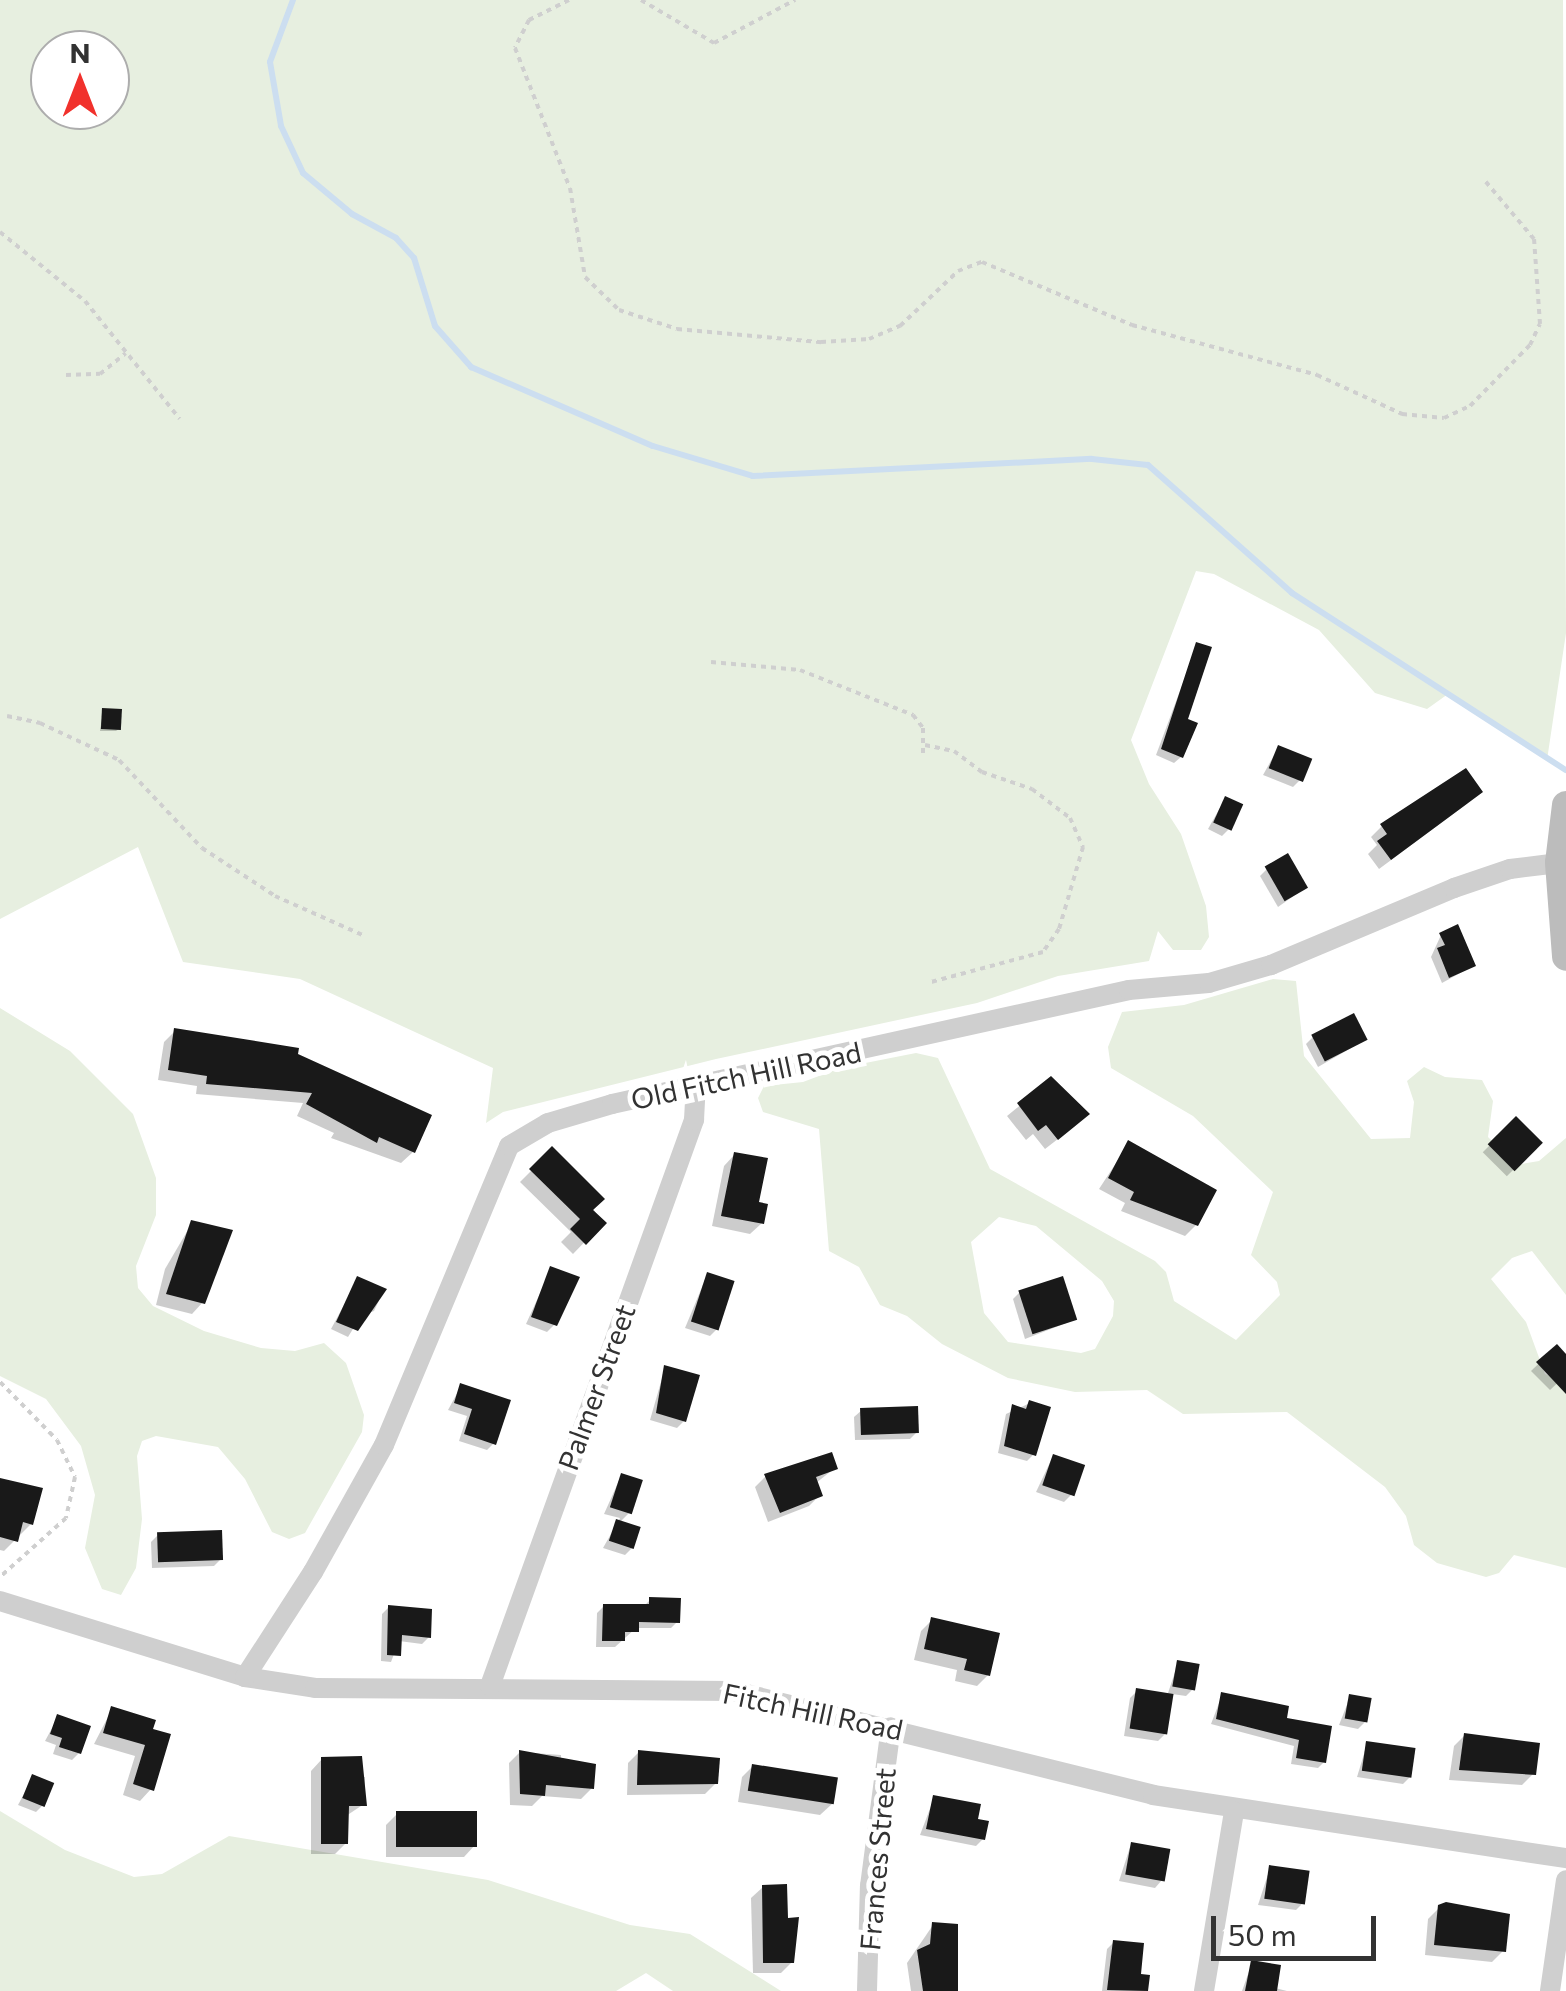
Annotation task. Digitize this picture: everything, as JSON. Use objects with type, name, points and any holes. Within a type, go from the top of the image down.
[{"type":"main road","points":[[1566,804],[1559,863],[1566,957]]},
{"type":"street","name":"Old Fitch Hill Road","points":[[245,1677],[314,1572],[384,1446],[509,1146],[548,1123],[696,1086],[1129,990],[1209,983],[1271,965],[1454,888],[1510,869],[1559,863]]},
{"type":"street","name":"Palmer Street","points":[[490,1686],[694,1120],[696,1086]]},
{"type":"street","name":"Fitch Hill Road","points":[[0,1601],[245,1677],[316,1688],[490,1686],[734,1691],[1234,1812],[1566,1858]]},
{"type":"street","name":"Frances Street","points":[[867,1991],[870,1886],[891,1727]]},
{"type":"street","points":[[1204,1991],[1234,1812]]},
{"type":"street","points":[[1550,1991],[1566,1880]]},
{"type":"path","points":[[570,0],[529,20],[515,48],[570,188],[585,276],[619,310],[677,329],[820,342],[869,339],[900,326],[958,271],[982,262],[1132,326],[1316,375],[1402,414],[1444,418],[1470,406],[1530,345],[1540,324],[1534,239],[1486,182]]},
{"type":"path","points":[[641,0],[719,44],[795,0]]},
{"type":"path","points":[[0,232],[78,294],[180,420]]},
{"type":"path","points":[[66,375],[100,374],[126,353]]},
{"type":"path","points":[[711,662],[748,661],[812,674],[913,715],[925,745],[923,756]]},
{"type":"path","points":[[7,716],[40,723],[119,760],[202,848],[275,896],[365,936]]},
{"type":"path","points":[[925,745],[954,751],[982,772],[1024,784],[1070,818],[1083,847],[1064,914],[1043,952],[931,982]]},
{"type":"path","points":[[0,1382],[57,1440],[75,1478],[66,1518],[0,1577]]},
{"type":"green space","points":[[0,0],[1563,0],[1566,633],[1547,760],[1448,694],[1427,709],[1375,693],[1319,630],[1214,574],[1196,571],[1131,740],[1149,784],[1181,834],[1206,906],[1209,937],[1201,950],[1173,950],[1158,931],[1149,961],[1058,976],[977,1003],[716,1059],[503,1112],[486,1123],[493,1068],[300,979],[183,962],[138,847],[0,919]]},
{"type":"green space","points":[[1273,979],[1296,981],[1304,1056],[1371,1139],[1410,1138],[1414,1102],[1407,1081],[1424,1067],[1445,1077],[1482,1080],[1493,1101],[1488,1137],[1516,1165],[1539,1161],[1566,1138],[1566,1295],[1532,1251],[1512,1258],[1491,1279],[1526,1322],[1545,1374],[1566,1383],[1566,1568],[1514,1555],[1499,1573],[1486,1577],[1437,1563],[1414,1545],[1406,1516],[1385,1487],[1287,1412],[1183,1414],[1147,1390],[1075,1392],[1008,1378],[942,1344],[907,1316],[880,1305],[859,1267],[829,1251],[819,1129],[763,1112],[758,1098],[764,1086],[803,1082],[840,1068],[916,1053],[938,1058],[990,1169],[1155,1261],[1166,1272],[1174,1301],[1236,1340],[1280,1295],[1277,1282],[1251,1255],[1273,1192],[1193,1116],[1111,1068],[1108,1047],[1122,1012],[1184,1005]],"holes":[[[999,1217],[1036,1226],[1102,1281],[1114,1301],[1113,1316],[1095,1349],[1081,1353],[1008,1342],[984,1313],[971,1242]]]},
{"type":"green space","points":[[0,1008],[70,1051],[133,1114],[156,1178],[156,1215],[136,1266],[138,1288],[153,1306],[204,1331],[261,1348],[295,1351],[324,1343],[346,1363],[364,1415],[362,1432],[305,1533],[289,1539],[272,1532],[245,1479],[218,1447],[156,1436],[142,1441],[137,1456],[142,1519],[136,1568],[121,1595],[102,1589],[85,1548],[95,1495],[81,1446],[46,1399],[0,1376]]},
{"type":"green space","points":[[0,1811],[65,1850],[134,1877],[162,1874],[229,1836],[488,1880],[630,1925],[690,1934],[781,1991],[673,1991],[646,1973],[616,1991],[0,1991]]},
{"type":"building","points":[[1196,642],[1212,647],[1188,719],[1198,723],[1183,758],[1161,749]]},
{"type":"building","points":[[102,708],[122,709],[121,730],[101,729]]},
{"type":"building","points":[[1278,745],[1312,759],[1303,782],[1269,768]]},
{"type":"building","points":[[1466,768],[1483,792],[1391,860],[1377,841],[1387,834],[1380,824]]},
{"type":"building","points":[[1225,796],[1243,804],[1231,831],[1213,822]]},
{"type":"building","points":[[1288,853],[1308,888],[1285,901],[1265,867]]},
{"type":"building","points":[[1458,924],[1476,966],[1449,978],[1437,948],[1445,945],[1439,933]]},
{"type":"building","points":[[1354,1013],[1368,1040],[1325,1062],[1311,1035]]},
{"type":"building","points":[[174,1028],[299,1048],[298,1054],[432,1115],[415,1153],[379,1137],[377,1143],[306,1104],[312,1093],[206,1084],[207,1076],[168,1070]]},
{"type":"building","points":[[1051,1076],[1090,1114],[1058,1140],[1046,1125],[1038,1131],[1017,1103]]},
{"type":"building","points":[[1516,1116],[1543,1143],[1515,1171],[1488,1144]]},
{"type":"building","points":[[1128,1140],[1217,1190],[1198,1226],[1130,1200],[1134,1192],[1108,1178]]},
{"type":"building","points":[[552,1146],[605,1199],[593,1210],[607,1223],[586,1245],[570,1229],[580,1219],[529,1169]]},
{"type":"building","points":[[734,1152],[768,1158],[759,1202],[768,1204],[764,1224],[721,1216]]},
{"type":"building","points":[[191,1220],[233,1230],[205,1304],[166,1294]]},
{"type":"building","points":[[550,1266],[580,1277],[557,1326],[531,1317]]},
{"type":"building","points":[[707,1272],[735,1281],[719,1330],[691,1321]]},
{"type":"building","points":[[357,1276],[387,1289],[358,1331],[336,1322]]},
{"type":"building","points":[[1063,1276],[1077,1320],[1033,1334],[1018,1291]]},
{"type":"building","points":[[1557,1344],[1566,1354],[1566,1394],[1536,1362]]},
{"type":"building","points":[[664,1365],[700,1375],[686,1422],[656,1413]]},
{"type":"building","points":[[460,1383],[511,1400],[496,1445],[464,1434],[472,1409],[454,1403]]},
{"type":"building","points":[[1029,1400],[1051,1407],[1036,1456],[1004,1446],[1012,1404],[1026,1409]]},
{"type":"building","points":[[918,1406],[919,1433],[861,1435],[860,1408]]},
{"type":"building","points":[[832,1452],[838,1469],[816,1477],[823,1496],[780,1513],[764,1474]]},
{"type":"building","points":[[1053,1454],[1085,1465],[1074,1496],[1042,1485]]},
{"type":"building","points":[[621,1473],[643,1480],[632,1514],[610,1507]]},
{"type":"building","points":[[0,1478],[43,1488],[33,1525],[23,1522],[18,1542],[0,1537]]},
{"type":"building","points":[[616,1519],[641,1527],[634,1549],[609,1541]]},
{"type":"building","points":[[222,1530],[223,1560],[158,1562],[157,1532]]},
{"type":"building","points":[[649,1597],[681,1598],[680,1623],[639,1622],[639,1632],[625,1632],[625,1641],[602,1641],[603,1604],[649,1604]]},
{"type":"building","points":[[388,1605],[432,1609],[431,1638],[402,1635],[401,1656],[387,1655]]},
{"type":"building","points":[[931,1617],[1000,1633],[990,1676],[964,1670],[967,1659],[924,1649]]},
{"type":"building","points":[[1177,1660],[1200,1664],[1195,1691],[1172,1687]]},
{"type":"building","points":[[1136,1688],[1174,1694],[1167,1734],[1130,1728]]},
{"type":"building","points":[[1221,1692],[1289,1706],[1287,1718],[1332,1726],[1326,1763],[1296,1758],[1299,1740],[1216,1719]]},
{"type":"building","points":[[1349,1694],[1372,1698],[1367,1723],[1345,1719]]},
{"type":"building","points":[[111,1706],[156,1720],[153,1729],[171,1734],[154,1791],[133,1784],[145,1745],[103,1733]]},
{"type":"building","points":[[57,1714],[91,1726],[81,1754],[59,1747],[62,1738],[50,1734]]},
{"type":"building","points":[[1464,1733],[1540,1743],[1536,1775],[1459,1770]]},
{"type":"building","points":[[1366,1741],[1416,1748],[1411,1778],[1362,1771]]},
{"type":"building","points":[[519,1750],[596,1764],[594,1789],[546,1785],[545,1796],[520,1794]]},
{"type":"building","points":[[638,1750],[720,1758],[718,1784],[637,1785]]},
{"type":"building","points":[[362,1756],[367,1806],[349,1806],[348,1844],[321,1844],[321,1757]]},
{"type":"building","points":[[752,1764],[838,1778],[834,1804],[748,1791]]},
{"type":"building","points":[[32,1774],[54,1783],[45,1807],[22,1798]]},
{"type":"building","points":[[933,1795],[981,1804],[978,1819],[989,1821],[985,1840],[926,1829]]},
{"type":"building","points":[[396,1811],[477,1811],[477,1847],[396,1847]]},
{"type":"building","points":[[1131,1842],[1170,1849],[1165,1881],[1125,1874]]},
{"type":"building","points":[[1269,1865],[1310,1871],[1305,1904],[1264,1899]]},
{"type":"building","points":[[787,1884],[788,1918],[799,1917],[794,1963],[763,1963],[762,1885]]},
{"type":"building","points":[[1446,1902],[1510,1914],[1506,1952],[1434,1945],[1438,1905]]},
{"type":"building","points":[[932,1922],[958,1924],[958,1991],[923,1991],[917,1950],[930,1944]]},
{"type":"building","points":[[1113,1940],[1144,1943],[1141,1974],[1150,1975],[1148,1991],[1107,1990]]},
{"type":"building","points":[[1251,1960],[1281,1965],[1277,1991],[1245,1991]]},
{"type":"waterway","points":[[293,0],[270,62],[281,126],[303,173],[352,214],[396,238],[414,258],[435,326],[471,367],[653,446],[753,476],[1092,459],[1148,465],[1292,593],[1566,770]]}]
